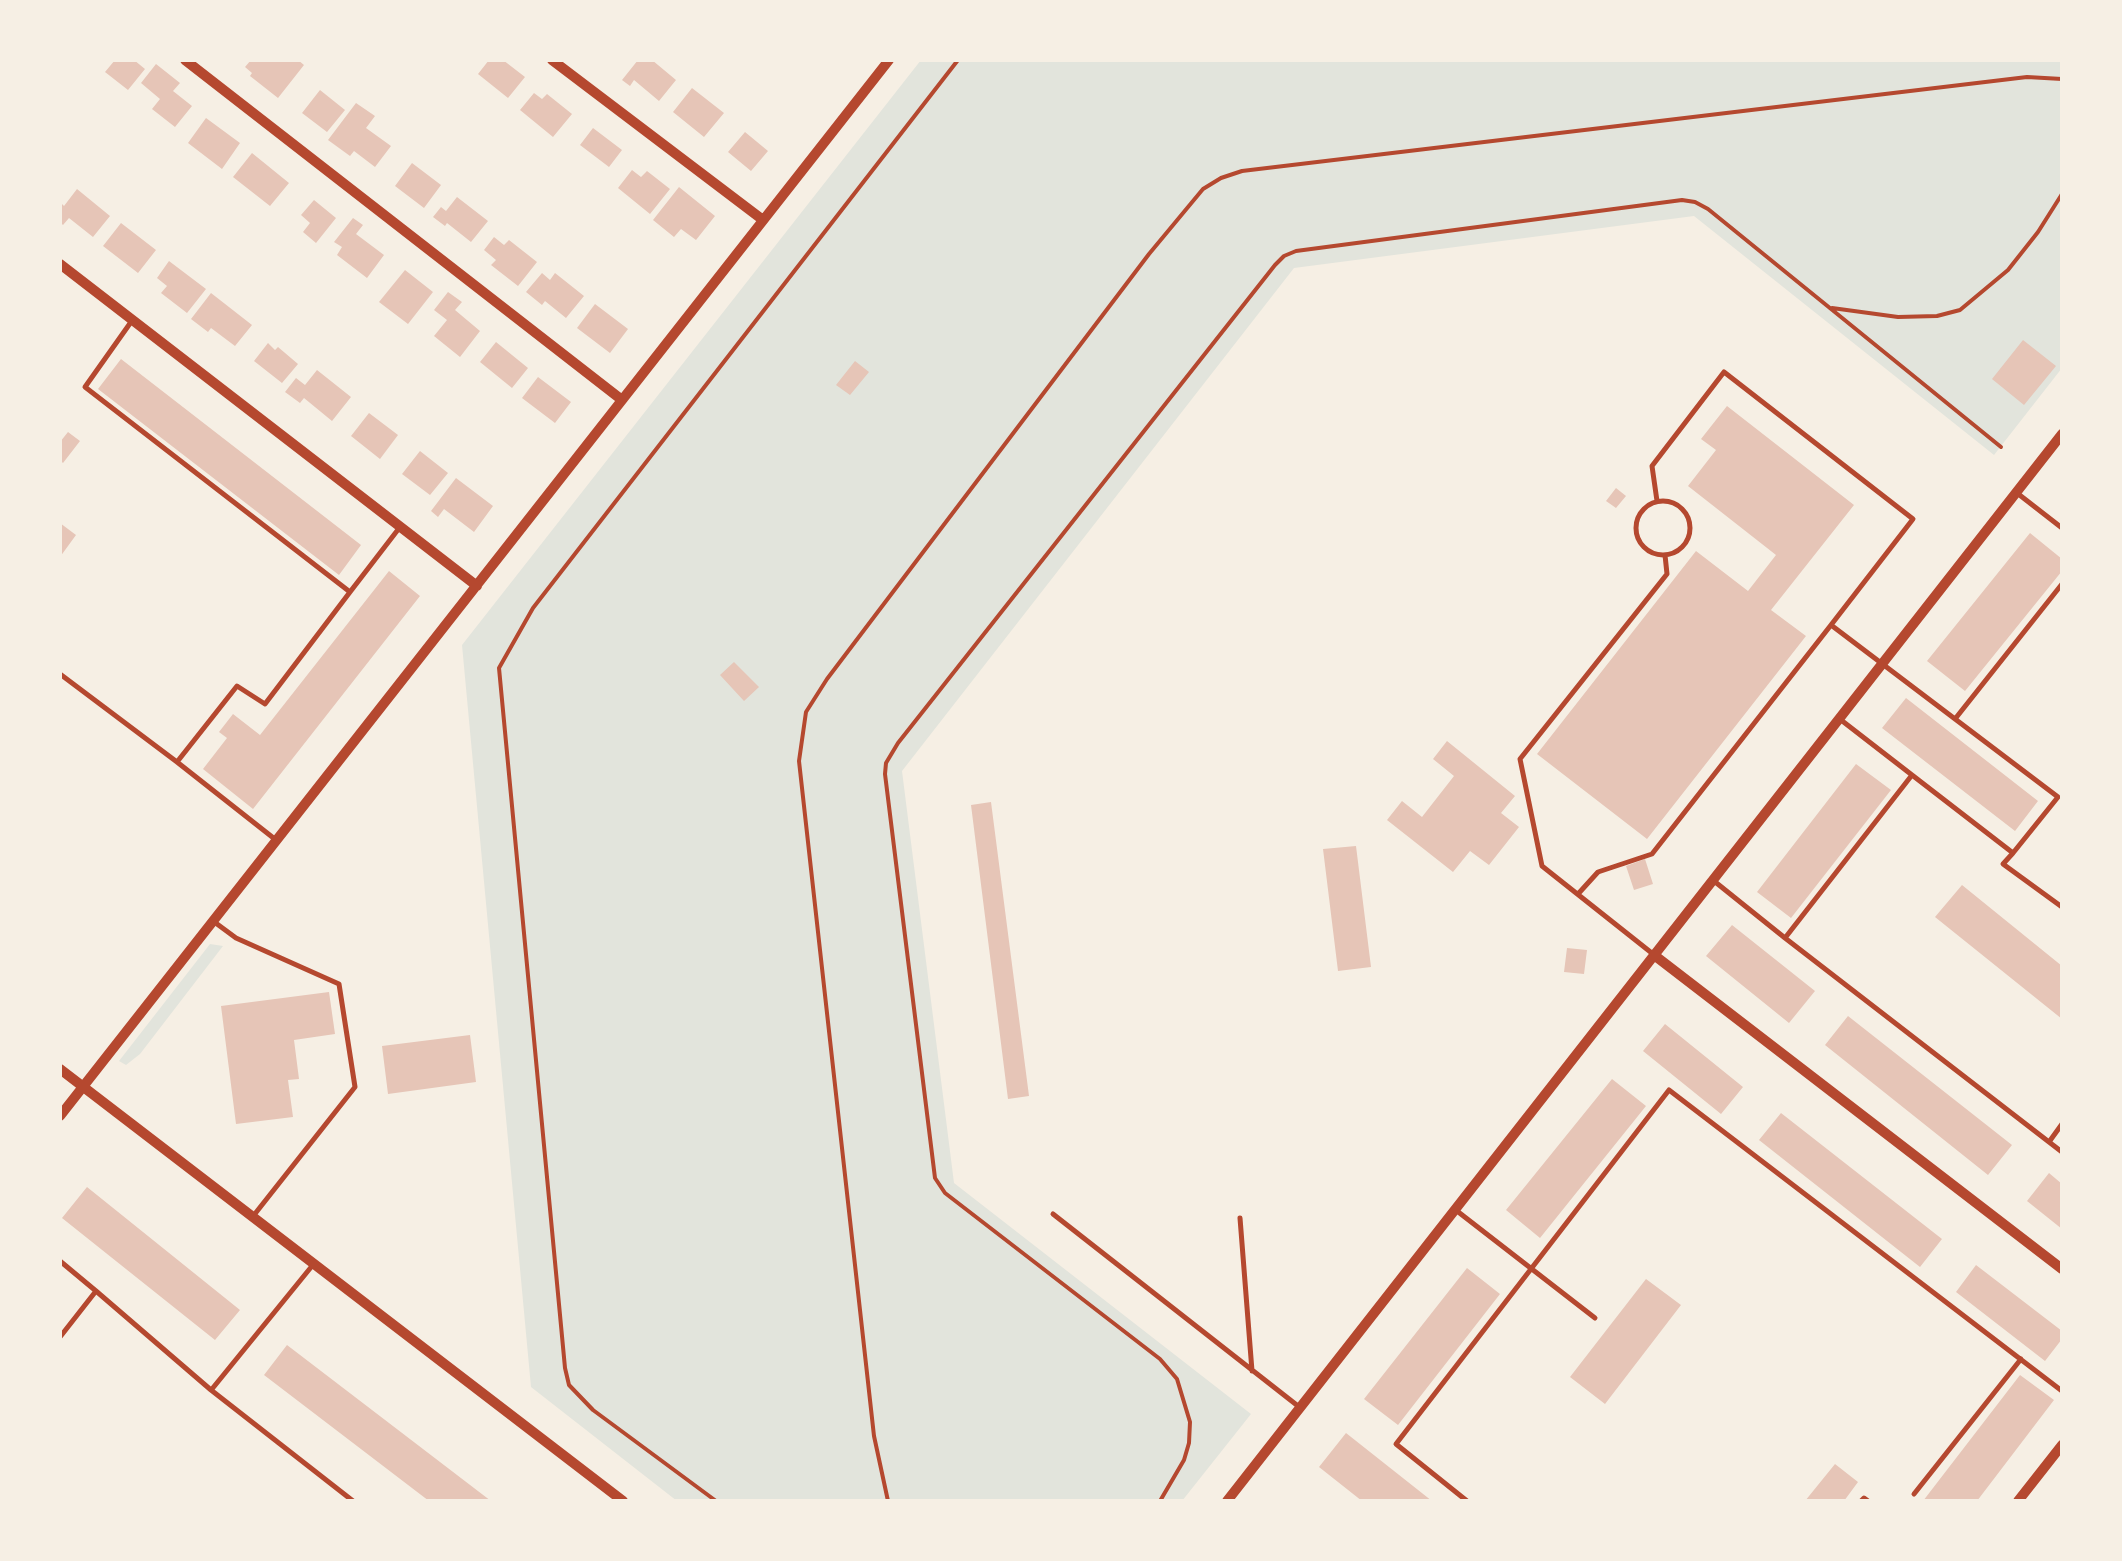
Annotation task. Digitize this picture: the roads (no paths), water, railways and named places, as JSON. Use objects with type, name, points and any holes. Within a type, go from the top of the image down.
[{"type":"street","points":[[185,60],[622,400]]},
{"type":"street","points":[[552,60],[763,220]]},
{"type":"street","points":[[60,1116],[888,60]]},
{"type":"street","points":[[60,264],[477,586]]},
{"type":"street","points":[[1227,1501],[2062,434]]},
{"type":"street","points":[[1654,955],[2062,1269]]},
{"type":"street","points":[[60,1070],[623,1501]]},
{"type":"street","points":[[2018,1501],[2062,1445]]},
{"type":"lane","points":[[131,322],[84,387],[350,592]]},
{"type":"lane","points":[[1577,894],[1598,872],[1652,854],[1914,519],[1724,372],[1652,466],[1657,501]]},
{"type":"lane","points":[[2017,493],[2062,528]]},
{"type":"lane","points":[[1657,501],[1674,503],[1690,524],[1681,548],[1664,555],[1648,550],[1637,535],[1638,518],[1657,501]]},
{"type":"lane","points":[[177,762],[236,686],[264,704],[400,527]]},
{"type":"lane","points":[[1654,955],[1542,866],[1520,759],[1667,574],[1664,555]]},
{"type":"lane","points":[[1955,720],[2062,584]]},
{"type":"lane","points":[[1830,625],[2060,794],[2004,864],[2062,907]]},
{"type":"lane","points":[[60,674],[277,840]]},
{"type":"lane","points":[[1841,720],[2013,853]]},
{"type":"lane","points":[[1784,938],[1912,774]]},
{"type":"lane","points":[[1712,880],[2062,1152]]},
{"type":"lane","points":[[213,922],[236,938],[339,984],[354,1087],[254,1215]]},
{"type":"lane","points":[[1467,1501],[1396,1444],[1668,1090],[2062,1391]]},
{"type":"lane","points":[[2049,1142],[2062,1124]]},
{"type":"lane","points":[[1454,1210],[1595,1318]]},
{"type":"lane","points":[[1053,1214],[1300,1408]]},
{"type":"lane","points":[[1240,1218],[1252,1371]]},
{"type":"lane","points":[[60,1261],[211,1390],[353,1501]]},
{"type":"lane","points":[[211,1390],[314,1264]]},
{"type":"lane","points":[[60,1337],[96,1291]]},
{"type":"lane","points":[[1914,1494],[2021,1360]]}]
